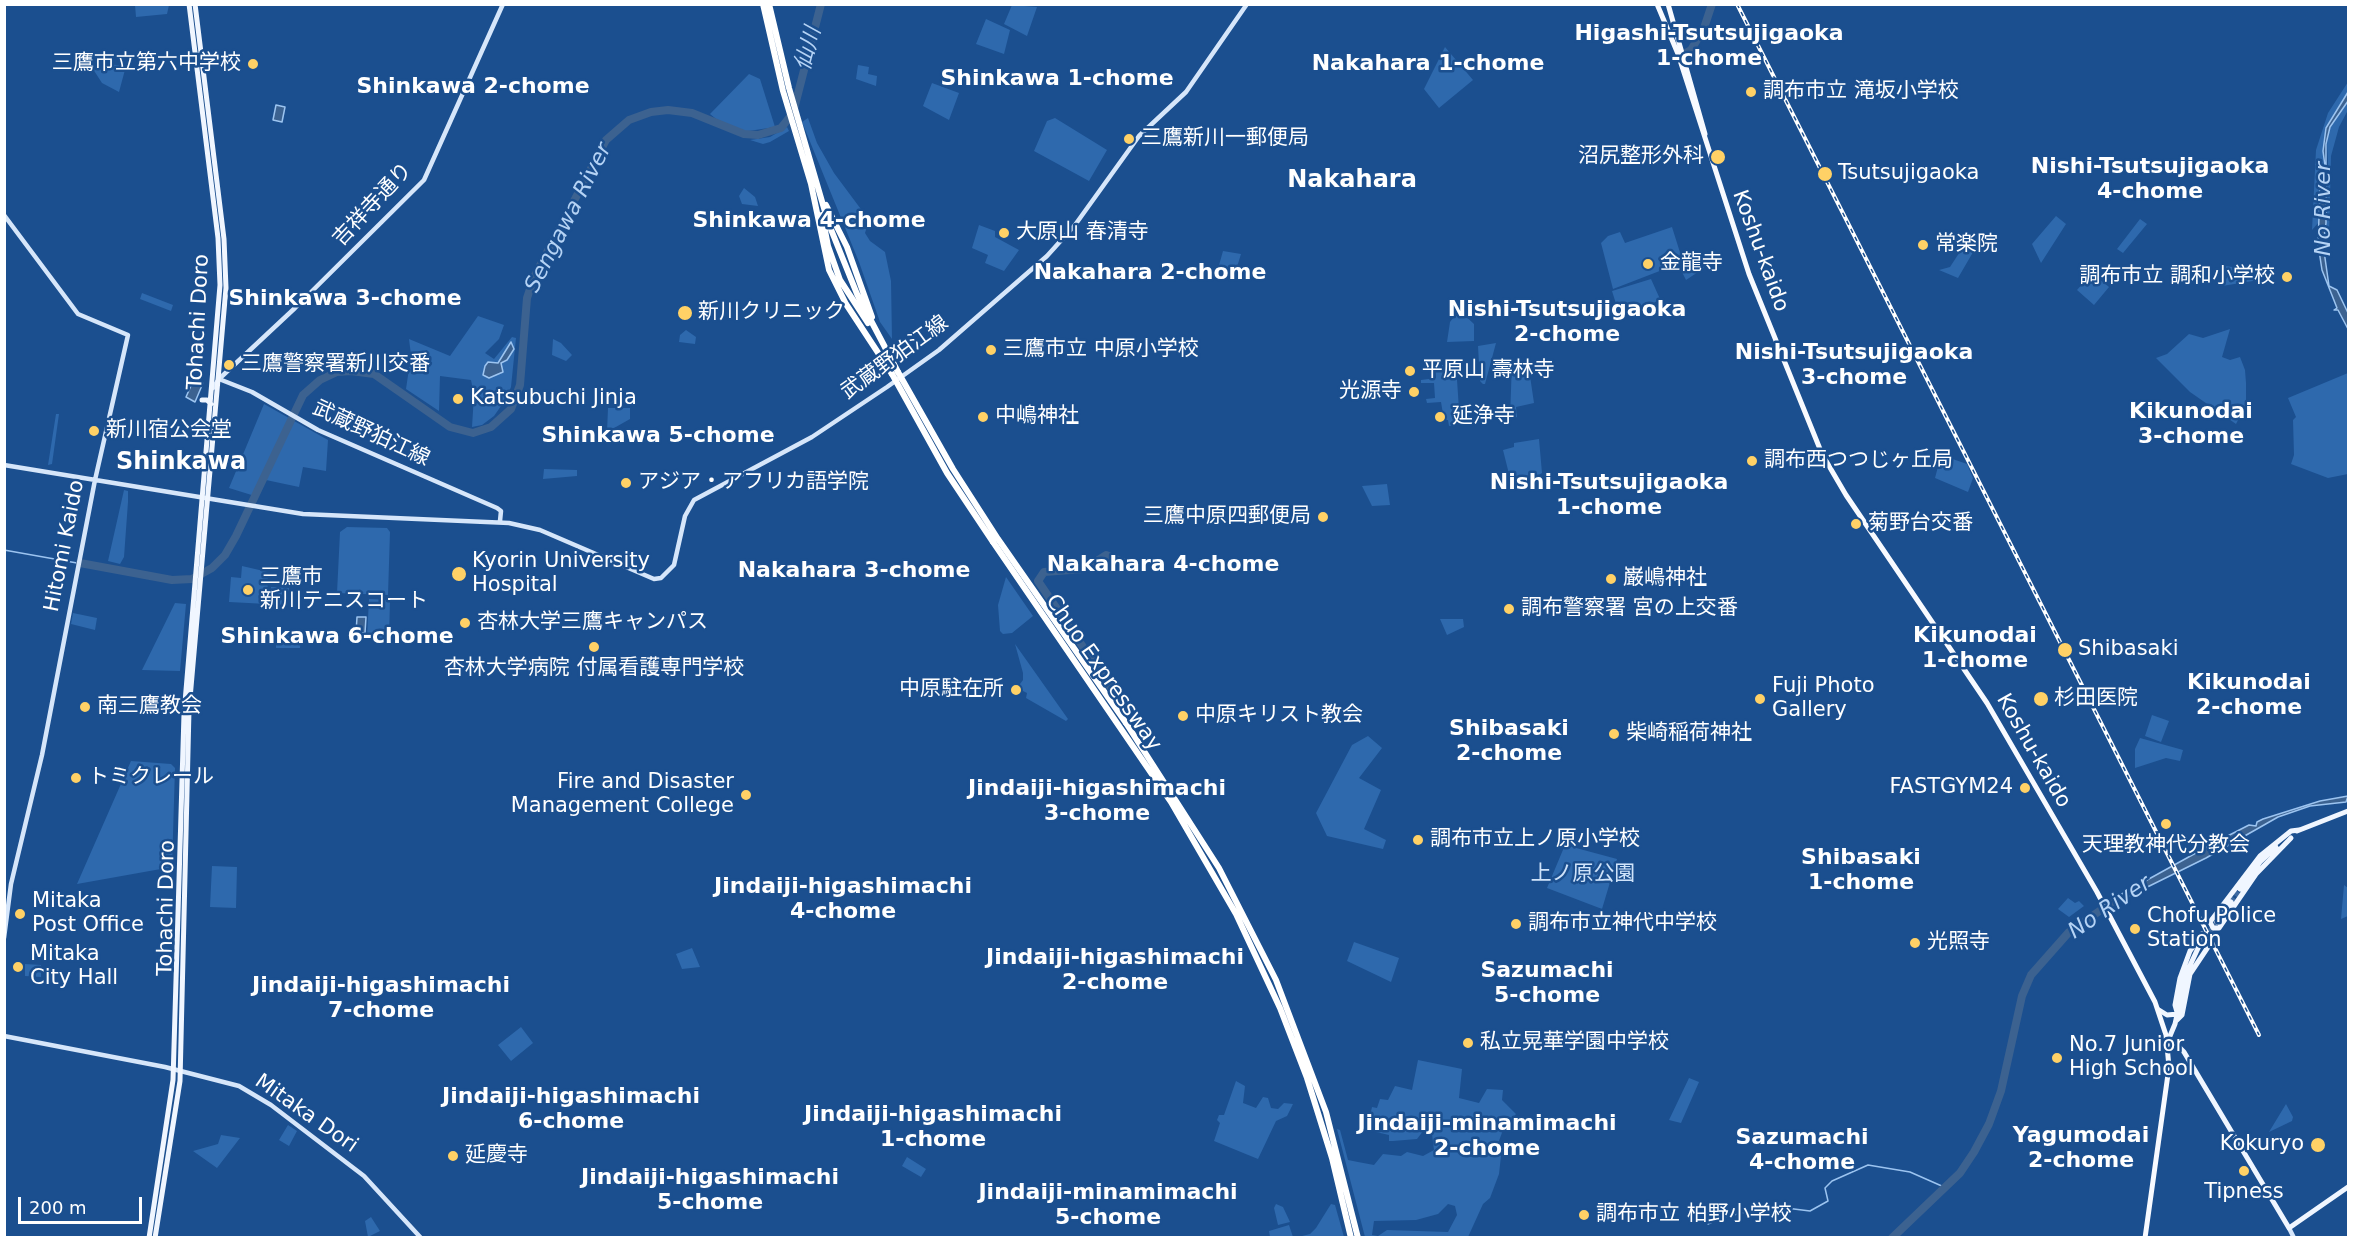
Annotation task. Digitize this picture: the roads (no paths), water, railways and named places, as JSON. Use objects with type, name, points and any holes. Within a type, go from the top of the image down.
[{"type":"highway","name":"Chuo Expressway","points":[[763,4],[783,92],[816,179]]},
{"type":"highway","name":"Chuo Expressway","points":[[769,4],[808,162],[824,252],[832,279],[895,373],[998,539],[1214,860],[1276,980],[1326,1112],[1358,1238]]},
{"type":"highway","name":"Koshu-kaido","points":[[1657,4],[1678,54],[1750,278],[1825,461],[1845,495],[1987,703],[2101,900],[2158,1010],[2166,1035],[2168,1082],[2145,1238]]},
{"type":"highway","name":"Koshu-kaido","points":[[1668,4],[1706,141]]},
{"type":"highway","points":[[816,179],[828,246],[837,272],[851,299],[882,343]]},
{"type":"highway","points":[[816,179],[851,257],[882,343]]},
{"type":"highway","name":"Chuo Expressway","points":[[882,343],[895,373]]},
{"type":"highway","name":"Chuo Expressway","points":[[1123,724],[1210,865],[1261,965],[1307,1078],[1332,1158],[1351,1238]]},
{"type":"main road","name":"Tohachi Doro","points":[[189,4],[220,254],[219,321],[206,498]]},
{"type":"main road","name":"Tohachi Doro","points":[[155,1238],[175,1123],[180,970],[183,714],[219,379],[226,288],[224,238],[195,4]]},
{"type":"main road","name":"吉祥寺通り","points":[[213,388],[219,379],[258,345],[424,180],[503,4]]},
{"type":"main road","name":"武蔵野狛江線","points":[[206,498],[309,515],[500,521],[540,530],[654,579],[665,575],[677,556],[685,516],[694,500],[812,437],[887,387],[939,350],[1047,256],[1075,225],[1139,136],[1186,92],[1247,4]]},
{"type":"main road","name":"Hitomi Kaido","points":[[4,215],[78,314],[128,335],[94,480],[42,755],[11,884],[4,938]]},
{"type":"main road","name":"武蔵野狛江線","points":[[219,379],[241,387],[344,442],[497,508],[501,511],[500,521]]},
{"type":"main road","points":[[202,400],[209,401],[211,406]]},
{"type":"main road","points":[[4,465],[206,498]]},
{"type":"main road","points":[[2291,838],[2260,869],[2220,928],[2215,929],[2210,922],[2260,856],[2291,831],[2307,828],[2349,811]]},
{"type":"main road","points":[[2277,846],[2307,828]]},
{"type":"main road","points":[[2240,889],[2260,862],[2299,830]]},
{"type":"main road","points":[[2217,922],[2231,896]]},
{"type":"main road","points":[[2177,1017],[2175,1005],[2180,978],[2190,951],[2202,934]]},
{"type":"main road","points":[[2200,944],[2186,974],[2177,1017],[2167,1043],[2176,1044],[2205,1087],[2294,1238]]},
{"type":"main road","points":[[2158,1010],[2167,1015],[2177,1017],[2182,1015],[2190,974],[2208,947]]},
{"type":"main road","name":"Mitaka Dori","points":[[4,1036],[233,1084],[271,1105],[370,1181],[421,1238]]},
{"type":"main road","name":"Tohachi Doro","points":[[149,1238],[177,1071]]},
{"type":"main road","points":[[2289,1228],[2349,1187]]},
{"type":"water","points":[[2348,92],[2348,101],[2330,127],[2326,144],[2326,223],[2323,244],[2329,286],[2337,290],[2348,313],[2348,329],[2338,310],[2334,310],[2337,308],[2322,270],[2318,244],[2326,128]]},
{"type":"water","points":[[276,105],[285,107],[282,122],[273,120]]},
{"type":"water","points":[[511,342],[514,349],[507,360],[501,363],[503,372],[489,378],[483,375],[488,362],[498,363]]},
{"type":"water","points":[[194,379],[203,383],[195,402],[186,397]]},
{"type":"water","points":[[357,617],[366,617],[365,633],[356,633]]},
{"type":"water","points":[[2348,796],[2346,802],[2310,806],[2278,817],[2206,858],[2111,905],[2109,901],[2249,825],[2256,826],[2257,822],[2263,819],[2320,801]]},
{"type":"waterway","name":"Sengawa River","points":[[80,563],[172,580],[192,579],[212,568],[225,555],[236,536],[303,395],[320,380],[337,372],[374,374],[450,427],[473,433],[491,427],[511,409],[520,385],[527,298],[534,277],[606,140],[629,120],[651,112],[668,110],[692,113],[744,134],[758,135],[781,128],[793,113],[821,4]]},
{"type":"waterway","points":[[1686,53],[1691,50],[1704,28],[1712,4]]},
{"type":"waterway","name":"Sengawa River","points":[[4,550],[77,563]]},
{"type":"waterway","points":[[1122,704],[1038,581],[1044,572],[1084,569],[1106,555],[1125,563]]},
{"type":"waterway","name":"No River","points":[[1892,1238],[1960,1173],[1989,1124],[2001,1091],[2022,996],[2031,975],[2069,932],[2117,899]]},
{"type":"waterway","points":[[1708,1224],[1721,1218],[1770,1206],[1810,1211],[1828,1201],[1825,1188],[1832,1181],[1868,1165],[1910,1172],[1944,1187]]},
{"type":"tunnel","points":[[2231,902],[2240,889]]},
{"type":"tunnel","points":[[2200,944],[2217,922]]},
{"type":"railway","points":[[1737,4],[2259,1035]]},
{"type":"place","name":"三鷹市立第六中学校","points":[[253,64]]},
{"type":"place","name":"調布市立 滝坂小学校","points":[[1751,92]]},
{"type":"place","name":"三鷹新川一郵便局","points":[[1129,139]]},
{"type":"place","name":"沼尻整形外科","points":[[1718,157]]},
{"type":"place","name":"Tsutsujigaoka","points":[[1825,174]]},
{"type":"place","name":"大原山 春清寺","points":[[1004,233]]},
{"type":"place","name":"常楽院","points":[[1923,245]]},
{"type":"place","name":"金龍寺","points":[[1648,264]]},
{"type":"place","name":"調布市立 調和小学校","points":[[2287,277]]},
{"type":"place","name":"新川クリニック","points":[[685,313]]},
{"type":"place","name":"三鷹市立 中原小学校","points":[[991,350]]},
{"type":"place","name":"三鷹警察署新川交番","points":[[229,365]]},
{"type":"place","name":"平原山 壽林寺","points":[[1410,371]]},
{"type":"place","name":"光源寺","points":[[1414,392]]},
{"type":"place","name":"Katsubuchi Jinja","points":[[458,399]]},
{"type":"place","name":"中嶋神社","points":[[983,417]]},
{"type":"place","name":"延浄寺","points":[[1440,417]]},
{"type":"place","name":"新川宿公会堂","points":[[94,431]]},
{"type":"place","name":"調布西つつじヶ丘局","points":[[1752,461]]},
{"type":"place","name":"アジア・アフリカ語学院","points":[[626,483]]},
{"type":"place","name":"三鷹中原四郵便局","points":[[1323,517]]},
{"type":"place","name":"菊野台交番","points":[[1856,524]]},
{"type":"place","name":"Kyorin University Hospital","points":[[459,574]]},
{"type":"place","name":"巌嶋神社","points":[[1611,579]]},
{"type":"place","name":"三鷹市 新川テニスコート","points":[[248,590]]},
{"type":"place","name":"調布警察署 宮の上交番","points":[[1509,609]]},
{"type":"place","name":"杏林大学三鷹キャンパス","points":[[465,623]]},
{"type":"place","name":"杏林大学病院 付属看護専門学校","points":[[594,647]]},
{"type":"place","name":"Shibasaki","points":[[2065,650]]},
{"type":"place","name":"中原駐在所","points":[[1016,690]]},
{"type":"place","name":"Fuji Photo Gallery","points":[[1760,699]]},
{"type":"place","name":"杉田医院","points":[[2041,699]]},
{"type":"place","name":"南三鷹教会","points":[[85,707]]},
{"type":"place","name":"中原キリスト教会","points":[[1183,716]]},
{"type":"place","name":"柴崎稲荷神社","points":[[1614,734]]},
{"type":"place","name":"トミクレール","points":[[76,778]]},
{"type":"place","name":"FASTGYM24","points":[[2025,788]]},
{"type":"place","name":"Fire and Disaster Management College","points":[[746,795]]},
{"type":"place","name":"天理教神代分教会","points":[[2166,824]]},
{"type":"place","name":"調布市立上ノ原小学校","points":[[1418,840]]},
{"type":"place","name":"Mitaka Post Office","points":[[20,914]]},
{"type":"place","name":"調布市立神代中学校","points":[[1516,924]]},
{"type":"place","name":"Chofu Police Station","points":[[2135,929]]},
{"type":"place","name":"光照寺","points":[[1915,943]]},
{"type":"place","name":"Mitaka City Hall","points":[[18,967]]},
{"type":"place","name":"私立晃華学園中学校","points":[[1468,1043]]},
{"type":"place","name":"No.7 Junior High School","points":[[2057,1058]]},
{"type":"place","name":"Kokuryo","points":[[2318,1145]]},
{"type":"place","name":"延慶寺","points":[[453,1156]]},
{"type":"place","name":"Tipness","points":[[2244,1171]]},
{"type":"place","name":"調布市立 柏野小学校","points":[[1584,1215]]},
{"type":"district","name":"Higashi-Tsutsujigaoka 1-chome","points":[[1709,46]]},
{"type":"district","name":"Nakahara 1-chome","points":[[1428,64]]},
{"type":"district","name":"Shinkawa 1-chome","points":[[1057,79]]},
{"type":"district","name":"Shinkawa 2-chome","points":[[473,87]]},
{"type":"district","name":"Nishi-Tsutsujigaoka 4-chome","points":[[2150,180]]},
{"type":"district","name":"Nakahara","points":[[1352,181]]},
{"type":"district","name":"Shinkawa 4-chome","points":[[809,221]]},
{"type":"district","name":"Nakahara 2-chome","points":[[1150,273]]},
{"type":"district","name":"Shinkawa 3-chome","points":[[345,299]]},
{"type":"district","name":"Nishi-Tsutsujigaoka 2-chome","points":[[1567,322]]},
{"type":"district","name":"Nishi-Tsutsujigaoka 3-chome","points":[[1854,366]]},
{"type":"district","name":"Kikunodai 3-chome","points":[[2191,425]]},
{"type":"district","name":"Shinkawa 5-chome","points":[[658,436]]},
{"type":"district","name":"Shinkawa","points":[[181,463]]},
{"type":"district","name":"Nishi-Tsutsujigaoka 1-chome","points":[[1609,496]]},
{"type":"district","name":"Nakahara 4-chome","points":[[1163,565]]},
{"type":"district","name":"Nakahara 3-chome","points":[[854,571]]},
{"type":"district","name":"Shinkawa 6-chome","points":[[337,637]]},
{"type":"district","name":"Kikunodai 1-chome","points":[[1975,648]]},
{"type":"district","name":"Kikunodai 2-chome","points":[[2249,696]]},
{"type":"district","name":"Shibasaki 2-chome","points":[[1509,742]]},
{"type":"district","name":"Jindaiji-higashimachi 3-chome","points":[[1097,802]]},
{"type":"district","name":"Shibasaki 1-chome","points":[[1861,870]]},
{"type":"district","name":"Jindaiji-higashimachi 4-chome","points":[[843,900]]},
{"type":"district","name":"Jindaiji-higashimachi 2-chome","points":[[1115,970]]},
{"type":"district","name":"Sazumachi 5-chome","points":[[1547,984]]},
{"type":"district","name":"Jindaiji-higashimachi 7-chome","points":[[381,998]]},
{"type":"district","name":"Jindaiji-higashimachi 6-chome","points":[[571,1110]]},
{"type":"district","name":"Jindaiji-higashimachi 1-chome","points":[[933,1128]]},
{"type":"district","name":"Jindaiji-minamimachi 2-chome","points":[[1487,1136]]},
{"type":"district","name":"Yagumodai 2-chome","points":[[2081,1148]]},
{"type":"district","name":"Sazumachi 4-chome","points":[[1802,1150]]},
{"type":"district","name":"Jindaiji-higashimachi 5-chome","points":[[710,1190]]},
{"type":"district","name":"Jindaiji-minamimachi 5-chome","points":[[1108,1206]]},
{"type":"water label","name":"仙川","points":[[809,49]]},
{"type":"park label","name":"上ノ原公園","points":[[1583,875]]}]
